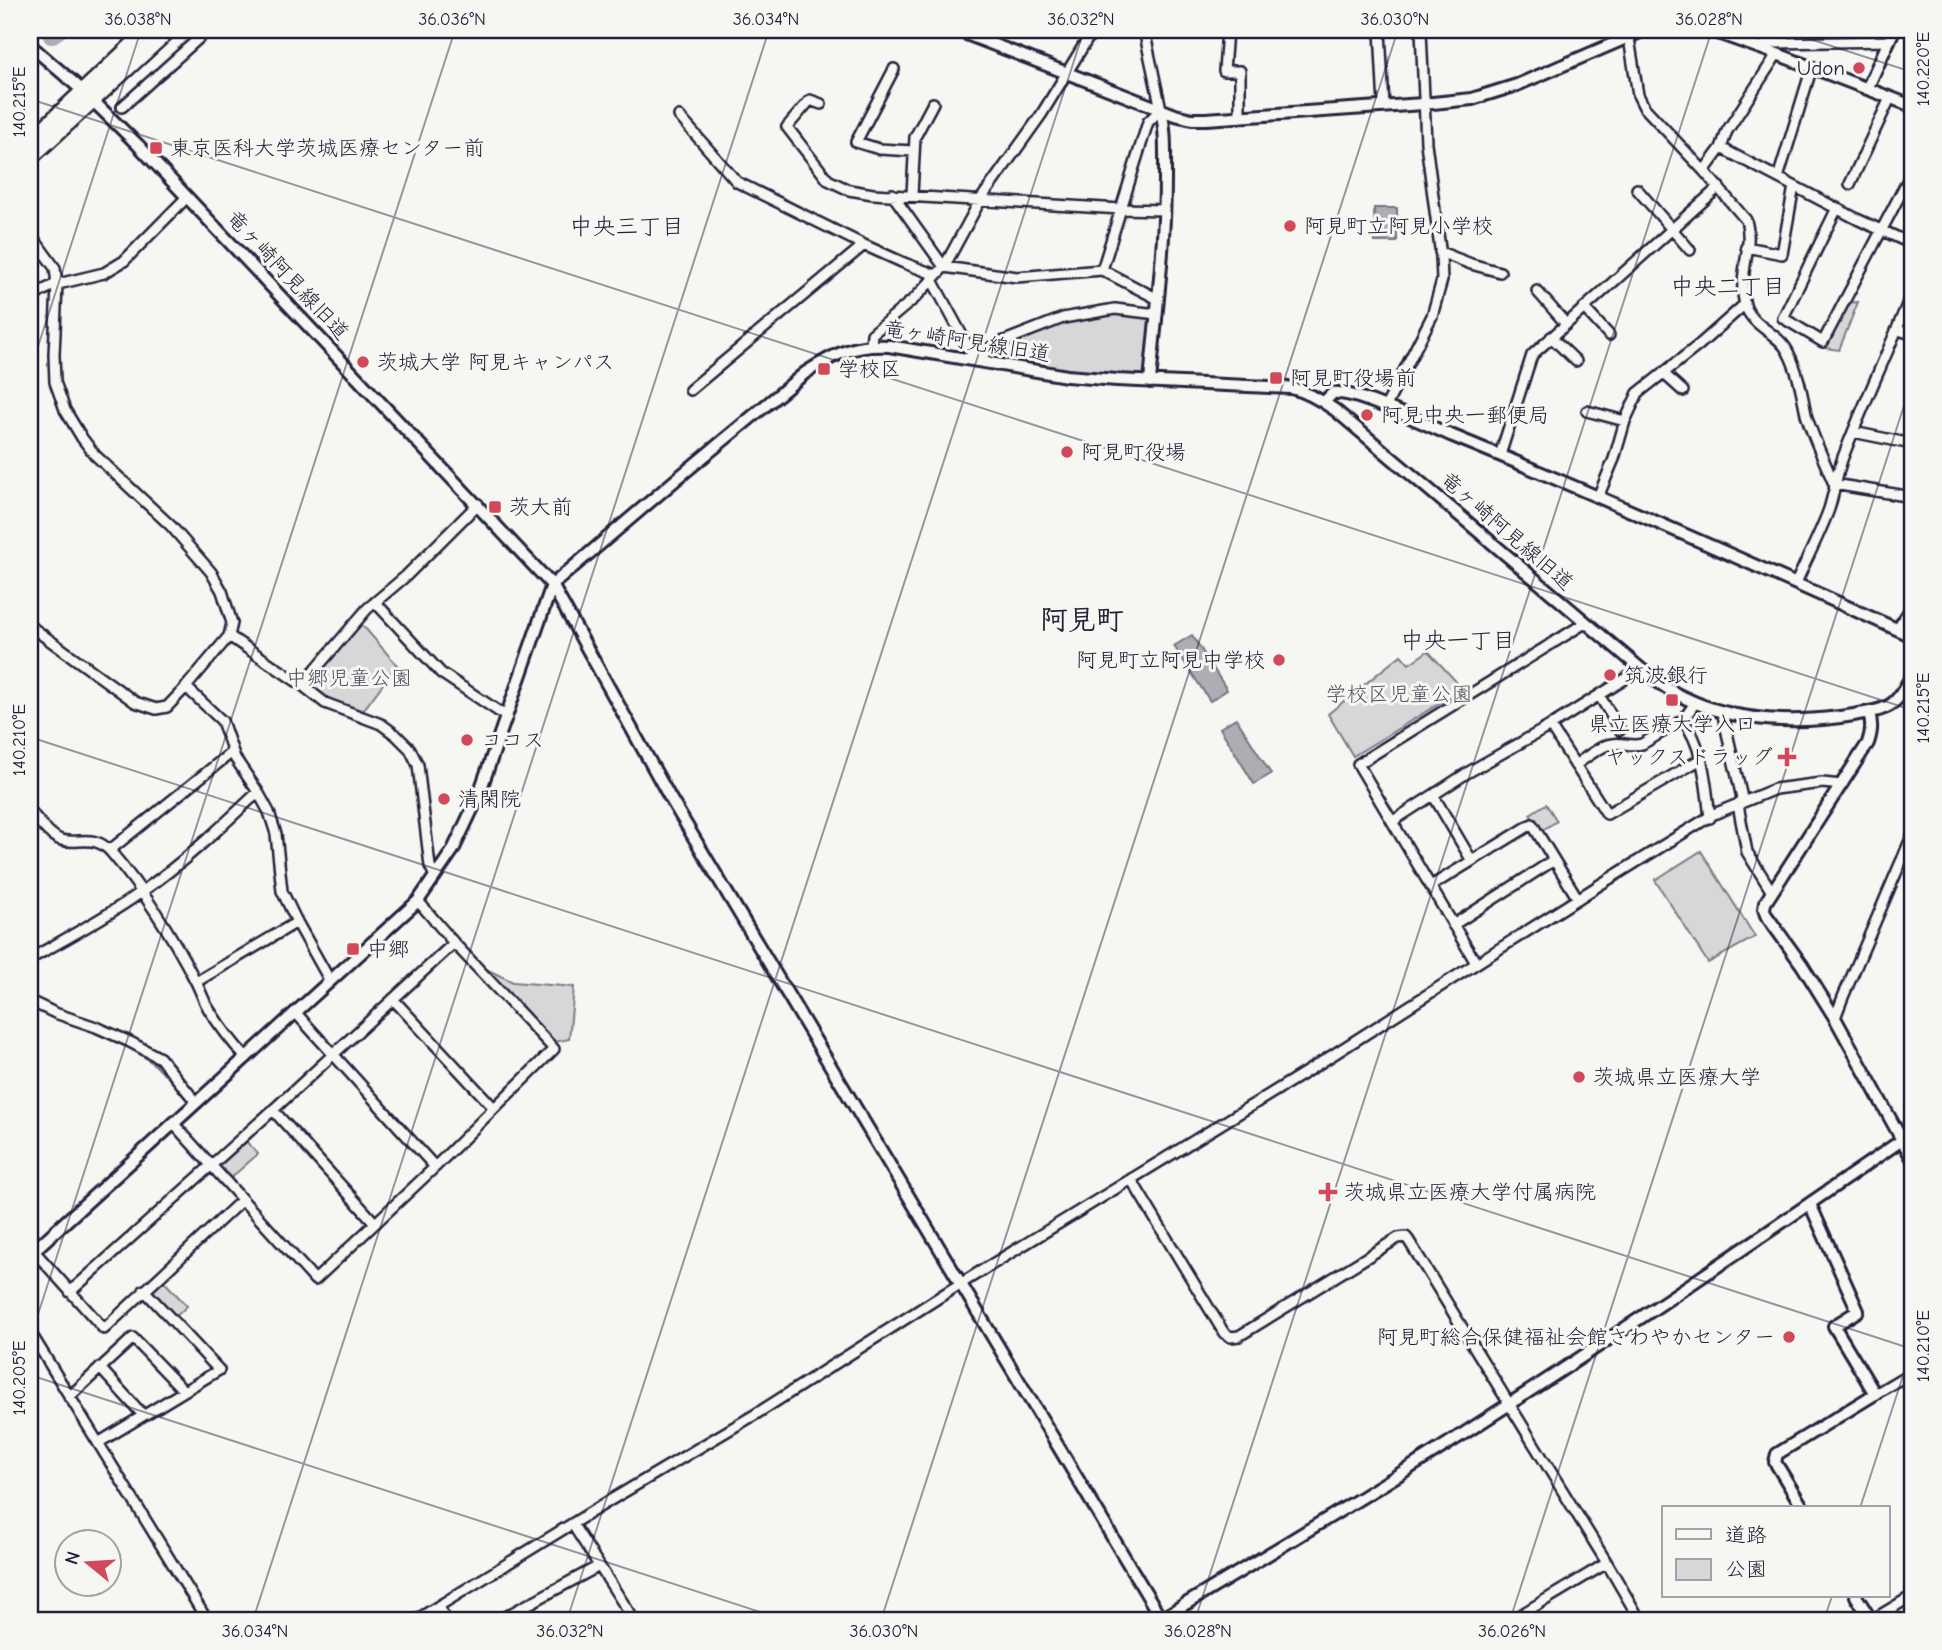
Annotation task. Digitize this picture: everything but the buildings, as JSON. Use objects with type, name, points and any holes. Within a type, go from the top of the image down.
[{"type":"highway","points":[[30,158],[148,30]]},
{"type":"highway","points":[[30,141],[169,30]]},
{"type":"street","points":[[122,107],[208,30]]},
{"type":"street","points":[[956,30],[1192,119],[1472,99],[1496,93],[1645,30]]},
{"type":"street","points":[[871,345],[872,334],[915,298],[944,267],[981,200],[1041,115],[1093,30]]},
{"type":"street","points":[[1144,30],[1165,127],[1165,210],[1150,382]]},
{"type":"street","points":[[1227,30],[1224,71],[1240,71],[1240,117]]},
{"type":"street","points":[[1380,30],[1384,107]]},
{"type":"street","points":[[1385,408],[1432,316],[1442,280],[1426,144],[1421,30]]},
{"type":"street","points":[[1709,30],[1912,106]]},
{"type":"street","points":[[1759,47],[1773,43],[1891,35],[1867,89]]},
{"type":"street","points":[[1629,38],[1638,96],[1644,107],[1746,220],[1749,228],[1743,274],[1745,304],[1751,317],[1788,349],[1807,415],[1834,484]]},
{"type":"street","name":"竜ヶ崎阿見線旧道","points":[[30,46],[88,95],[187,197],[552,584],[805,373],[848,349],[871,345],[892,346],[1067,376],[1291,388],[1311,394],[1324,402],[1641,669],[1671,691],[1695,703],[1754,717],[1781,720],[1824,719],[1881,709],[1894,702],[1912,675]]},
{"type":"street","points":[[1704,171],[1721,148],[1727,131],[1777,54]]},
{"type":"street","points":[[1778,178],[1811,67]]},
{"type":"street","points":[[894,69],[856,142],[879,149],[913,151]]},
{"type":"street","points":[[1850,184],[1890,98]]},
{"type":"street","points":[[821,104],[810,100],[787,127],[828,180],[849,190],[873,194],[1165,210]]},
{"type":"street","points":[[912,195],[915,137],[933,103]]},
{"type":"street","points":[[1102,270],[1148,122],[1161,109]]},
{"type":"street","points":[[679,116],[737,182],[934,277],[976,361],[994,345],[1063,318],[1115,309],[1157,314]]},
{"type":"street","points":[[1721,148],[1912,244]]},
{"type":"street","points":[[1837,208],[1783,318],[1822,342],[1912,172]]},
{"type":"street","points":[[1746,247],[1782,254],[1794,186]]},
{"type":"street","points":[[1500,455],[1532,355],[1719,187]]},
{"type":"street","points":[[1637,189],[1690,250]]},
{"type":"street","points":[[892,194],[944,267],[1017,277],[1102,270],[1158,299]]},
{"type":"street","points":[[30,300],[57,284],[104,273],[124,261],[187,197]]},
{"type":"street","points":[[30,236],[55,268],[55,382],[65,410],[96,455],[170,526],[211,572],[222,591],[232,623],[229,636],[186,687],[167,707],[156,709],[135,702],[30,626]]},
{"type":"street","points":[[690,390],[864,245]]},
{"type":"street","points":[[1440,252],[1500,272]]},
{"type":"street","points":[[1537,291],[1566,324]]},
{"type":"street","points":[[1796,583],[1821,531],[1853,432],[1912,292]]},
{"type":"street","points":[[1598,497],[1638,393],[1699,345],[1745,304]]},
{"type":"street","points":[[1584,308],[1609,335]]},
{"type":"street","points":[[1898,330],[1912,334]]},
{"type":"street","points":[[1552,337],[1576,361]]},
{"type":"street","points":[[1663,373],[1683,391]]},
{"type":"street","points":[[1324,402],[1337,392],[1385,408],[1598,497],[1912,636]]},
{"type":"street","points":[[1587,411],[1625,421]]},
{"type":"street","points":[[1853,432],[1912,444]]},
{"type":"street","points":[[1834,484],[1912,497]]},
{"type":"street","points":[[302,685],[375,602],[478,504]]},
{"type":"street","points":[[242,1200],[104,1329],[32,1252],[418,901],[453,850],[468,821],[508,717],[552,584]]},
{"type":"street","points":[[552,584],[669,796],[1160,1620],[1509,1404],[1902,1140]]},
{"type":"street","points":[[375,602],[441,673],[508,717]]},
{"type":"street","points":[[1897,629],[1912,606]]},
{"type":"street","points":[[1476,963],[1357,764],[1585,623]]},
{"type":"street","points":[[229,636],[325,703],[381,724],[410,749],[418,765],[430,866],[435,876]]},
{"type":"street","points":[[1393,821],[1467,773],[1550,726],[1641,669]]},
{"type":"street","points":[[186,687],[222,721],[234,758],[258,792],[268,812],[276,834],[282,891],[296,922],[330,981]]},
{"type":"street","points":[[1599,695],[1620,730]]},
{"type":"street","points":[[1575,765],[1615,743],[1635,746],[1642,744],[1683,720],[1695,703]]},
{"type":"street","points":[[1722,711],[1742,798],[1738,804],[1747,852],[1772,892]]},
{"type":"street","points":[[1869,712],[1872,726],[1868,743],[1765,903],[1764,909],[1835,1018],[1912,1158]]},
{"type":"street","points":[[1683,720],[1693,733],[1701,759],[1710,818]]},
{"type":"street","points":[[1550,726],[1607,814],[1701,759]]},
{"type":"street","points":[[110,850],[233,752]]},
{"type":"street","points":[[416,1620],[756,1414],[960,1284],[1306,1072],[1710,818],[1786,786],[1822,783],[1842,785]]},
{"type":"street","points":[[30,959],[106,916],[141,892],[189,855],[258,792]]},
{"type":"street","points":[[1433,795],[1472,861]]},
{"type":"street","points":[[30,811],[61,840],[90,841],[110,850],[141,892],[222,1030],[246,1058]]},
{"type":"street","points":[[1431,886],[1532,824],[1578,899]]},
{"type":"street","points":[[1835,1018],[1912,836]]},
{"type":"street","points":[[1454,925],[1554,860]]},
{"type":"street","points":[[173,1123],[315,1280],[435,1167],[554,1049],[418,901]]},
{"type":"street","points":[[196,982],[296,922]]},
{"type":"street","points":[[70,1292],[454,943]]},
{"type":"street","points":[[393,999],[494,1108]]},
{"type":"street","points":[[30,1001],[119,1037],[160,1059],[196,1102]]},
{"type":"street","points":[[295,1012],[435,1167]]},
{"type":"street","points":[[273,1110],[375,1223]]},
{"type":"street","points":[[1131,1179],[1224,1333],[1231,1337],[1239,1336],[1398,1238],[1406,1237],[1640,1620]]},
{"type":"street","points":[[1810,1203],[1858,1311],[1834,1326],[1875,1394]]},
{"type":"street","points":[[98,1443],[219,1370],[144,1290]]},
{"type":"street","points":[[30,1332],[207,1620]]},
{"type":"street","points":[[69,1397],[133,1338],[184,1391]]},
{"type":"street","points":[[100,1368],[143,1415]]},
{"type":"street","points":[[1802,1506],[1775,1462],[1777,1454],[1912,1372]]},
{"type":"street","points":[[573,1525],[634,1620]]},
{"type":"street","points":[[1512,1620],[1607,1563]]},
{"type":"street","points":[[499,1620],[599,1566]]},
{"type":"street","points":[[1857,1598],[1872,1620],[1912,1596]]},
{"type":"street","points":[[438,1607],[446,1620]]},
{"type":"green space","points":[[1858,302],[1839,350],[1825,348],[1848,303]]},
{"type":"green space","points":[[1099,314],[1152,318],[1146,379],[985,357],[1055,325]]},
{"type":"green space","name":"中郷児童公園","points":[[358,620],[397,665],[359,716],[325,703],[302,685]]},
{"type":"green space","name":"学校区児童公園","points":[[1428,651],[1463,689],[1353,756],[1328,714],[1401,655],[1409,664]]},
{"type":"green space","points":[[1546,804],[1557,821],[1541,831],[1530,814]]},
{"type":"green space","points":[[1701,851],[1755,937],[1708,963],[1655,880]]},
{"type":"green space","points":[[486,969],[513,982],[574,987],[569,1039],[555,1042],[554,1048],[483,972]]},
{"type":"green space","points":[[242,1137],[258,1154],[226,1182],[210,1165]]},
{"type":"green space","points":[[159,1276],[187,1306],[172,1320],[144,1290]]},
{"type":"shaded area","points":[[1374,208],[1397,208],[1397,242],[1375,242]]},
{"type":"shaded area","points":[[1192,635],[1227,690],[1210,701],[1174,646]]},
{"type":"shaded area","points":[[1236,718],[1271,774],[1254,784],[1220,728]]},
{"type":"shaded area","points":[[30,1003],[99,1030],[158,1060],[168,1071],[165,1075],[136,1051],[47,1015],[30,1007]]},
{"type":"waterway","points":[[51,36],[60,30]]},
{"type":"waterway","points":[[166,1073],[183,1095]]},
{"type":"place","name":"Udon","points":[[1859,68]]},
{"type":"place","name":"東京医科大学茨城医療センター前","points":[[156,148]]},
{"type":"place","name":"阿見町立阿見小学校","points":[[1290,226]]},
{"type":"place","name":"茨城大学 阿見キャンパス","points":[[363,362]]},
{"type":"place","name":"学校区","points":[[824,369]]},
{"type":"place","name":"阿見町役場前","points":[[1276,378]]},
{"type":"place","name":"阿見中央一郵便局","points":[[1367,415]]},
{"type":"place","name":"阿見町役場","points":[[1067,452]]},
{"type":"place","name":"茨大前","points":[[495,507]]},
{"type":"place","name":"阿見町立阿見中学校","points":[[1279,660]]},
{"type":"place","name":"筑波銀行","points":[[1610,675]]},
{"type":"place","name":"県立医療大学入口","points":[[1672,700]]},
{"type":"place","name":"ココス","points":[[467,740]]},
{"type":"place","name":"ヤックスドラッグ","points":[[1787,757]]},
{"type":"place","name":"清閑院","points":[[444,799]]},
{"type":"place","name":"中郷","points":[[353,949]]},
{"type":"place","name":"茨城県立医療大学","points":[[1579,1077]]},
{"type":"place","name":"茨城県立医療大学付属病院","points":[[1328,1192]]},
{"type":"place","name":"阿見町総合保健福祉会館さわやかセンター","points":[[1789,1337]]},
{"type":"district","name":"中央三丁目","points":[[627,226]]},
{"type":"district","name":"中央二丁目","points":[[1728,286]]},
{"type":"district","name":"阿見町","points":[[1082,619]]},
{"type":"district","name":"中央一丁目","points":[[1458,640]]}]
